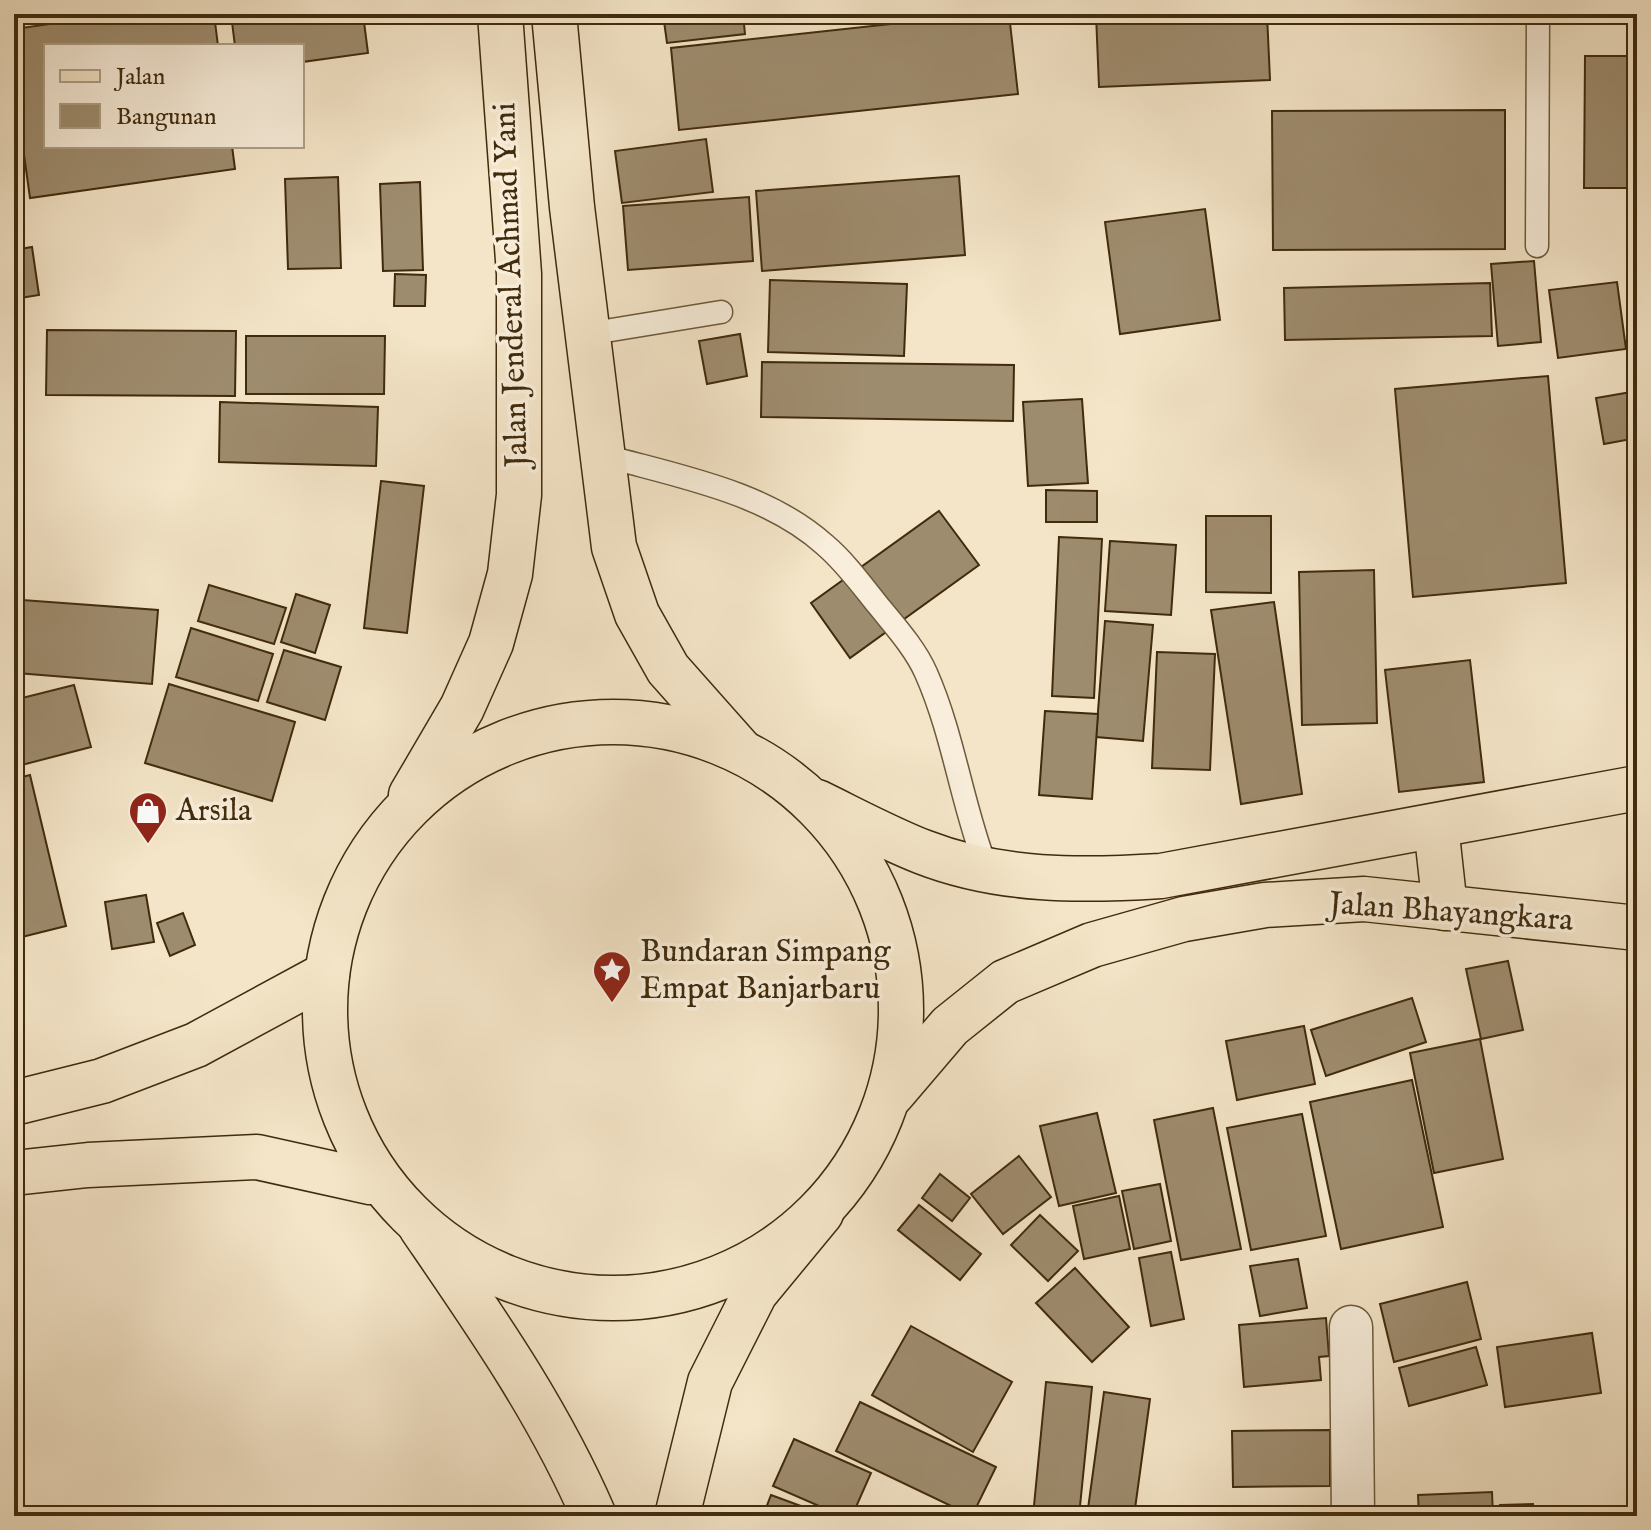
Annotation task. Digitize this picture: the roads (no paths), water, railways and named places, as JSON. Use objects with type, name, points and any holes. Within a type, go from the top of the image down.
[{"type":"main road","name":"Jalan Jenderal Achmad Yani","points":[[398,818],[462,708],[491,643],[512,558],[519,495],[519,274],[500,14]]},
{"type":"main road","name":"Jalan Jenderal Achmad Yani","points":[[554,14],[572,207],[614,547],[637,614],[668,669],[739,749]]},
{"type":"main road","points":[[677,1516],[710,1382],[755,1293],[821,1213],[892,1094],[905,1016],[896,937],[866,864],[817,802],[780,772],[739,749],[650,723],[557,727],[470,760],[398,818],[353,885],[327,974],[324,1032],[339,1103],[370,1182],[421,1227],[495,1274],[580,1297],[668,1294],[750,1265],[821,1213]]},
{"type":"main road","points":[[817,802],[924,853],[1025,877],[1085,881],[1161,876],[1637,788]]},
{"type":"main road","points":[[1436,826],[1445,908]]},
{"type":"main road","name":"Jalan Bhayangkara","points":[[892,1094],[950,1026],[1005,982],[1092,945],[1184,919],[1265,905],[1364,899],[1637,928]]},
{"type":"main road","points":[[14,1103],[102,1081],[196,1045],[327,974]]},
{"type":"main road","points":[[14,1173],[88,1165],[257,1157],[370,1182]]},
{"type":"main road","points":[[421,1227],[515,1364],[575,1471],[594,1516]]},
{"type":"street","points":[[1351,1327],[1353,1516]]},
{"type":"lane","points":[[1537,246],[1538,14]]},
{"type":"lane","points":[[587,334],[721,312]]},
{"type":"lane","points":[[602,455],[716,487],[756,503],[796,523],[826,545],[897,629],[926,671],[956,767],[971,830],[987,870]]},
{"type":"place","name":"Arsila","points":[[148,845]]},
{"type":"place","name":"Bundaran Simpang Empat Banjarbaru","points":[[612,1004]]}]
